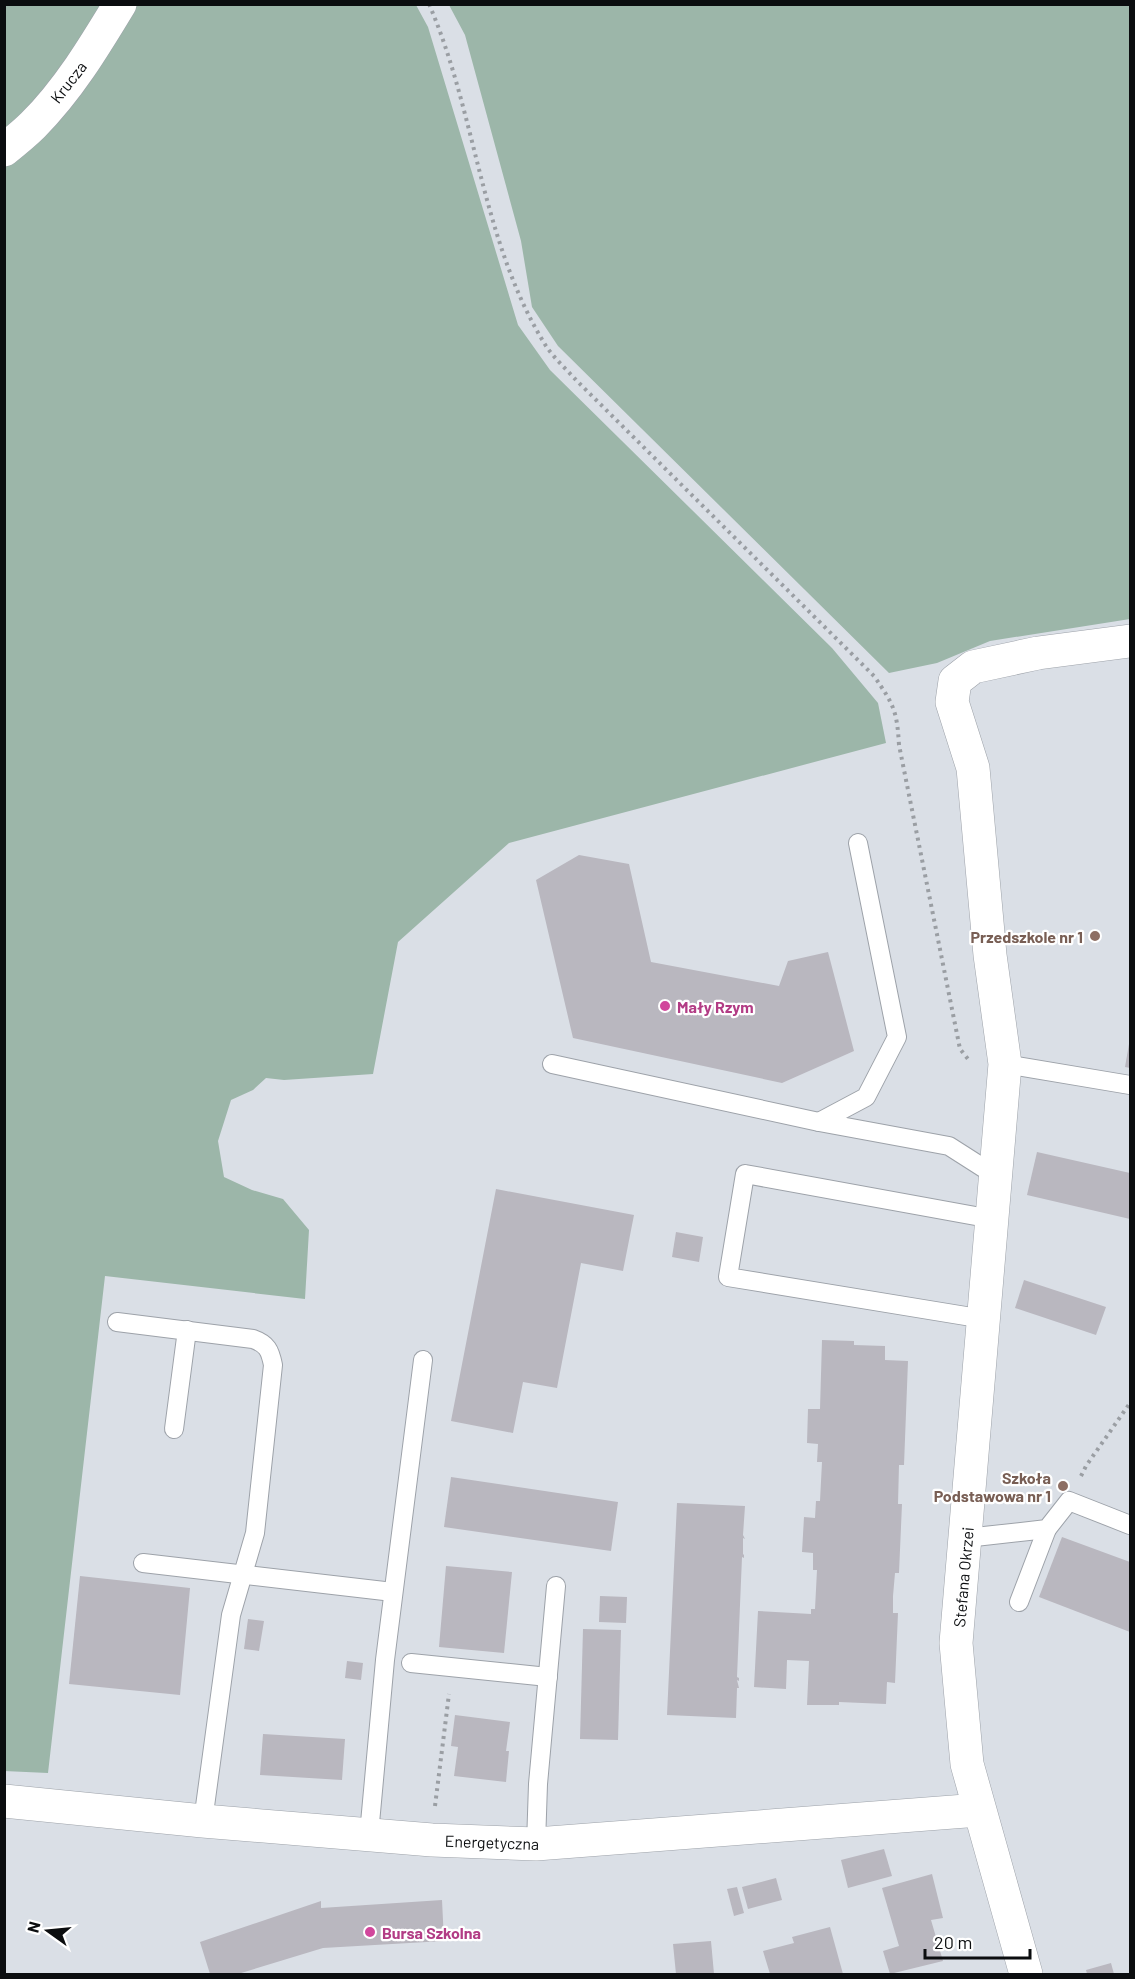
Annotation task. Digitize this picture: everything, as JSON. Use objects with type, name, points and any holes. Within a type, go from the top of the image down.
[{"type":"street","name":"Krucza","points":[[4,150],[33,125],[61,93],[87,59],[120,4]]},
{"type":"street","name":"Stefana Okrzei","points":[[1026,1974],[967,1764],[956,1643],[1004,1077],[973,768],[951,702],[955,681],[973,667],[1038,653],[1131,641]]},
{"type":"street","name":"Energetyczna","points":[[4,1801],[203,1821],[482,1843],[536,1844],[979,1810]]},
{"type":"lane","points":[[819,1122],[866,1097],[897,1037],[858,843]]},
{"type":"lane","points":[[552,1064],[819,1122],[949,1146],[996,1176]]},
{"type":"lane","points":[[1004,1077],[1131,1085]]},
{"type":"lane","points":[[984,1319],[728,1277],[745,1174],[992,1219]]},
{"type":"lane","points":[[117,1322],[253,1338],[263,1343],[271,1351],[273,1365],[255,1533],[231,1615],[203,1821]]},
{"type":"lane","points":[[174,1429],[187,1330]]},
{"type":"lane","points":[[369,1834],[393,1592],[423,1360]]},
{"type":"lane","points":[[1019,1602],[1047,1529],[1069,1502],[1131,1525]]},
{"type":"lane","points":[[966,1538],[1047,1529]]},
{"type":"lane","points":[[143,1563],[393,1592]]},
{"type":"lane","points":[[536,1844],[536,1812],[556,1586]]},
{"type":"lane","points":[[411,1663],[548,1677]]},
{"type":"path","points":[[429,4],[437,22],[458,93],[496,234],[525,309],[547,348],[576,380],[874,676],[891,701],[897,719],[899,745],[960,1049],[987,1083],[1004,1077]]},
{"type":"path","points":[[1069,1502],[1086,1466],[1131,1403]]},
{"type":"path","points":[[434,1814],[452,1667]]},
{"type":"green space","points":[[5,5],[106,5],[82,46],[5,134]]},
{"type":"green space","points":[[128,5],[416,5],[428,27],[518,325],[550,370],[832,648],[878,703],[886,743],[509,843],[398,942],[373,1074],[284,1080],[266,1078],[253,1090],[231,1100],[218,1141],[224,1177],[252,1190],[283,1199],[309,1230],[305,1299],[105,1276],[48,1773],[4,1771],[4,162]]},
{"type":"green space","points":[[449,5],[1130,5],[1130,619],[990,641],[937,663],[889,673],[558,346],[532,307],[521,241],[465,35]]},
{"type":"building","name":"Mały Rzym","points":[[579,855],[629,864],[651,962],[779,986],[788,961],[828,952],[854,1051],[782,1083],[573,1038],[536,880]]},
{"type":"building","points":[[1130,1044],[1130,1068],[1125,1067]]},
{"type":"building","points":[[1037,1152],[1130,1173],[1130,1219],[1027,1195]]},
{"type":"building","points":[[496,1189],[634,1215],[623,1271],[581,1263],[557,1388],[523,1382],[513,1433],[451,1421]]},
{"type":"building","points":[[676,1232],[703,1237],[699,1262],[672,1257]]},
{"type":"building","points":[[1024,1280],[1106,1307],[1096,1335],[1015,1308]]},
{"type":"building","points":[[822,1340],[854,1341],[854,1345],[885,1346],[885,1360],[908,1361],[904,1465],[899,1465],[898,1504],[902,1504],[899,1573],[895,1573],[893,1596],[893,1613],[898,1613],[895,1683],[887,1682],[886,1704],[839,1702],[839,1705],[807,1705],[809,1661],[787,1660],[786,1689],[754,1687],[758,1611],[811,1614],[811,1609],[815,1609],[817,1570],[813,1570],[813,1553],[802,1552],[804,1517],[815,1518],[816,1501],[820,1501],[822,1462],[817,1462],[818,1444],[807,1443],[808,1409],[820,1409]]},
{"type":"building","points":[[451,1477],[618,1502],[611,1551],[444,1527]]},
{"type":"building","points":[[677,1503],[745,1506],[736,1718],[667,1715]]},
{"type":"building","points":[[1062,1537],[1130,1562],[1130,1632],[1039,1597]]},
{"type":"building","points":[[446,1566],[512,1572],[504,1653],[439,1647]]},
{"type":"building","points":[[80,1576],[190,1588],[180,1695],[69,1684]]},
{"type":"building","points":[[600,1596],[627,1597],[626,1623],[599,1622]]},
{"type":"building","points":[[248,1619],[264,1621],[259,1651],[244,1649]]},
{"type":"building","points":[[583,1629],[621,1630],[618,1740],[580,1739]]},
{"type":"building","points":[[347,1661],[363,1663],[361,1680],[345,1678]]},
{"type":"building","points":[[455,1715],[510,1722],[506,1751],[509,1751],[506,1782],[454,1776],[458,1747],[451,1746]]},
{"type":"building","points":[[263,1734],[345,1739],[342,1780],[260,1775]]},
{"type":"building","points":[[884,1849],[892,1876],[848,1888],[841,1860]]},
{"type":"building","points":[[932,1874],[943,1918],[931,1920],[943,1961],[890,1974],[883,1951],[899,1946],[882,1888]]},
{"type":"building","points":[[776,1878],[782,1900],[748,1909],[742,1887]]},
{"type":"building","points":[[737,1887],[744,1913],[734,1916],[727,1889]]},
{"type":"building","points":[[442,1900],[444,1941],[323,1948],[238,1974],[210,1974],[200,1942],[321,1901],[321,1908]]},
{"type":"building","points":[[830,1927],[843,1974],[770,1974],[763,1951],[794,1943],[792,1937]]},
{"type":"building","points":[[711,1941],[714,1974],[676,1974],[673,1944]]},
{"type":"building","points":[[1111,1963],[1114,1974],[1087,1974],[1086,1970]]},
{"type":"place","name":"Przedszkole nr 1","points":[[1095,936]]},
{"type":"place","name":"Mały Rzym","points":[[665,1006]]},
{"type":"place","name":"Szkoła Podstawowa nr 1","points":[[1063,1486]]},
{"type":"place","name":"Bursa Szkolna","points":[[370,1932]]}]
